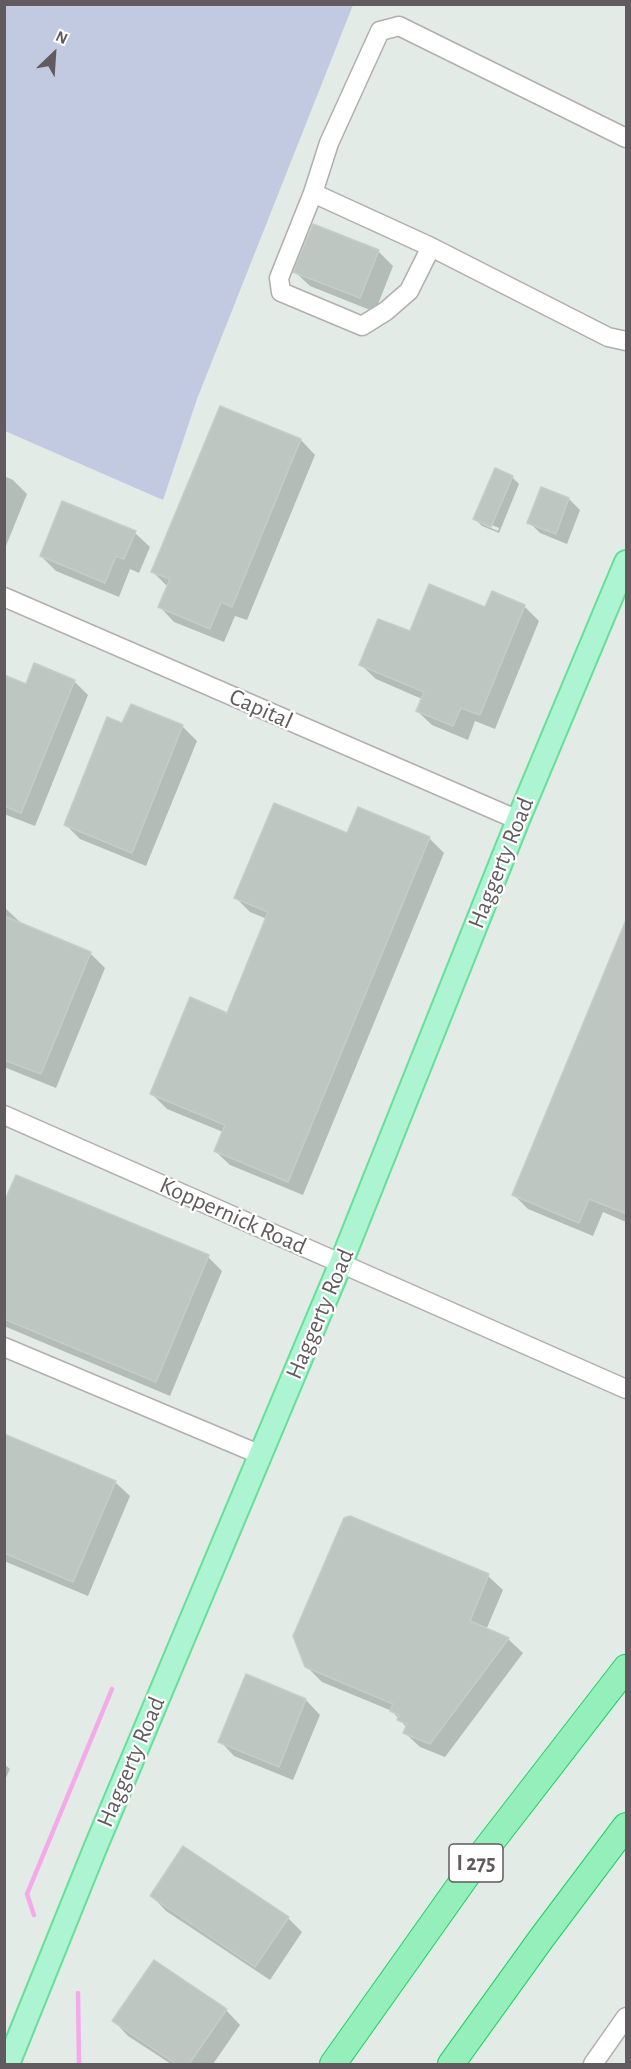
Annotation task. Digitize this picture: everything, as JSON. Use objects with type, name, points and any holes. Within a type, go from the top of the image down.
[{"type":"highway","name":"I 275","points":[[333,2064],[482,1854],[627,1668]]},
{"type":"highway","points":[[451,2064],[541,1939],[627,1826]]},
{"type":"main road","name":"Haggerty Road","points":[[8,2064],[96,1846],[341,1263],[518,820],[627,562]]},
{"type":"street","points":[[431,247],[409,291],[386,311],[362,326],[281,292],[279,278],[313,193],[329,143],[380,31],[399,26],[627,138]]},
{"type":"street","points":[[313,193],[431,247],[608,337],[627,341]]},
{"type":"street","name":"Capital","points":[[4,597],[518,820]]},
{"type":"street","name":"Koppernick Road","points":[[4,1115],[627,1389]]},
{"type":"street","points":[[4,1347],[261,1455]]},
{"type":"street","points":[[602,2062],[627,2017]]},
{"type":"shaded area","points":[[5,4],[353,5],[197,399],[163,500],[5,431]]},
{"type":"building","points":[[313,224],[379,250],[360,298],[293,272]]},
{"type":"building","points":[[220,406],[301,439],[232,607],[221,602],[210,629],[158,607],[170,579],[151,572]]},
{"type":"building","points":[[495,468],[513,476],[491,527],[473,519]]},
{"type":"building","points":[[541,487],[569,498],[556,534],[527,523]]},
{"type":"building","points":[[62,501],[136,531],[124,559],[116,556],[105,583],[40,556]]},
{"type":"building","points":[[429,584],[485,607],[492,591],[525,605],[480,715],[461,708],[453,726],[416,711],[424,692],[359,665],[378,619],[410,631]]},
{"type":"building","points":[[34,663],[75,680],[21,813],[4,806],[4,675],[26,684]]},
{"type":"building","points":[[131,704],[183,725],[132,853],[64,825],[107,717],[122,723]]},
{"type":"building","points":[[274,803],[347,833],[358,807],[430,837],[288,1182],[214,1151],[225,1125],[150,1094],[190,997],[227,1013],[268,912],[234,898]]},
{"type":"building","points":[[4,916],[91,952],[41,1074],[4,1060]]},
{"type":"building","points":[[626,920],[627,1214],[589,1199],[579,1223],[512,1195]]},
{"type":"building","points":[[16,1175],[209,1255],[156,1382],[4,1319],[4,1202]]},
{"type":"building","points":[[4,1434],[116,1481],[73,1582],[4,1553]]},
{"type":"building","points":[[350,1516],[489,1574],[470,1621],[509,1638],[430,1744],[403,1733],[407,1724],[397,1720],[399,1715],[390,1711],[393,1704],[305,1667],[293,1636],[344,1518]]},
{"type":"building","points":[[246,1674],[306,1699],[279,1767],[218,1742]]},
{"type":"building","points":[[183,1846],[289,1917],[255,1967],[150,1896]]},
{"type":"building","points":[[154,1960],[227,2009],[189,2064],[176,2064],[112,2021]]},
{"type":"waterway","points":[[34,1915],[27,1894],[112,1689]]},
{"type":"waterway","points":[[78,1993],[79,2064]]}]
